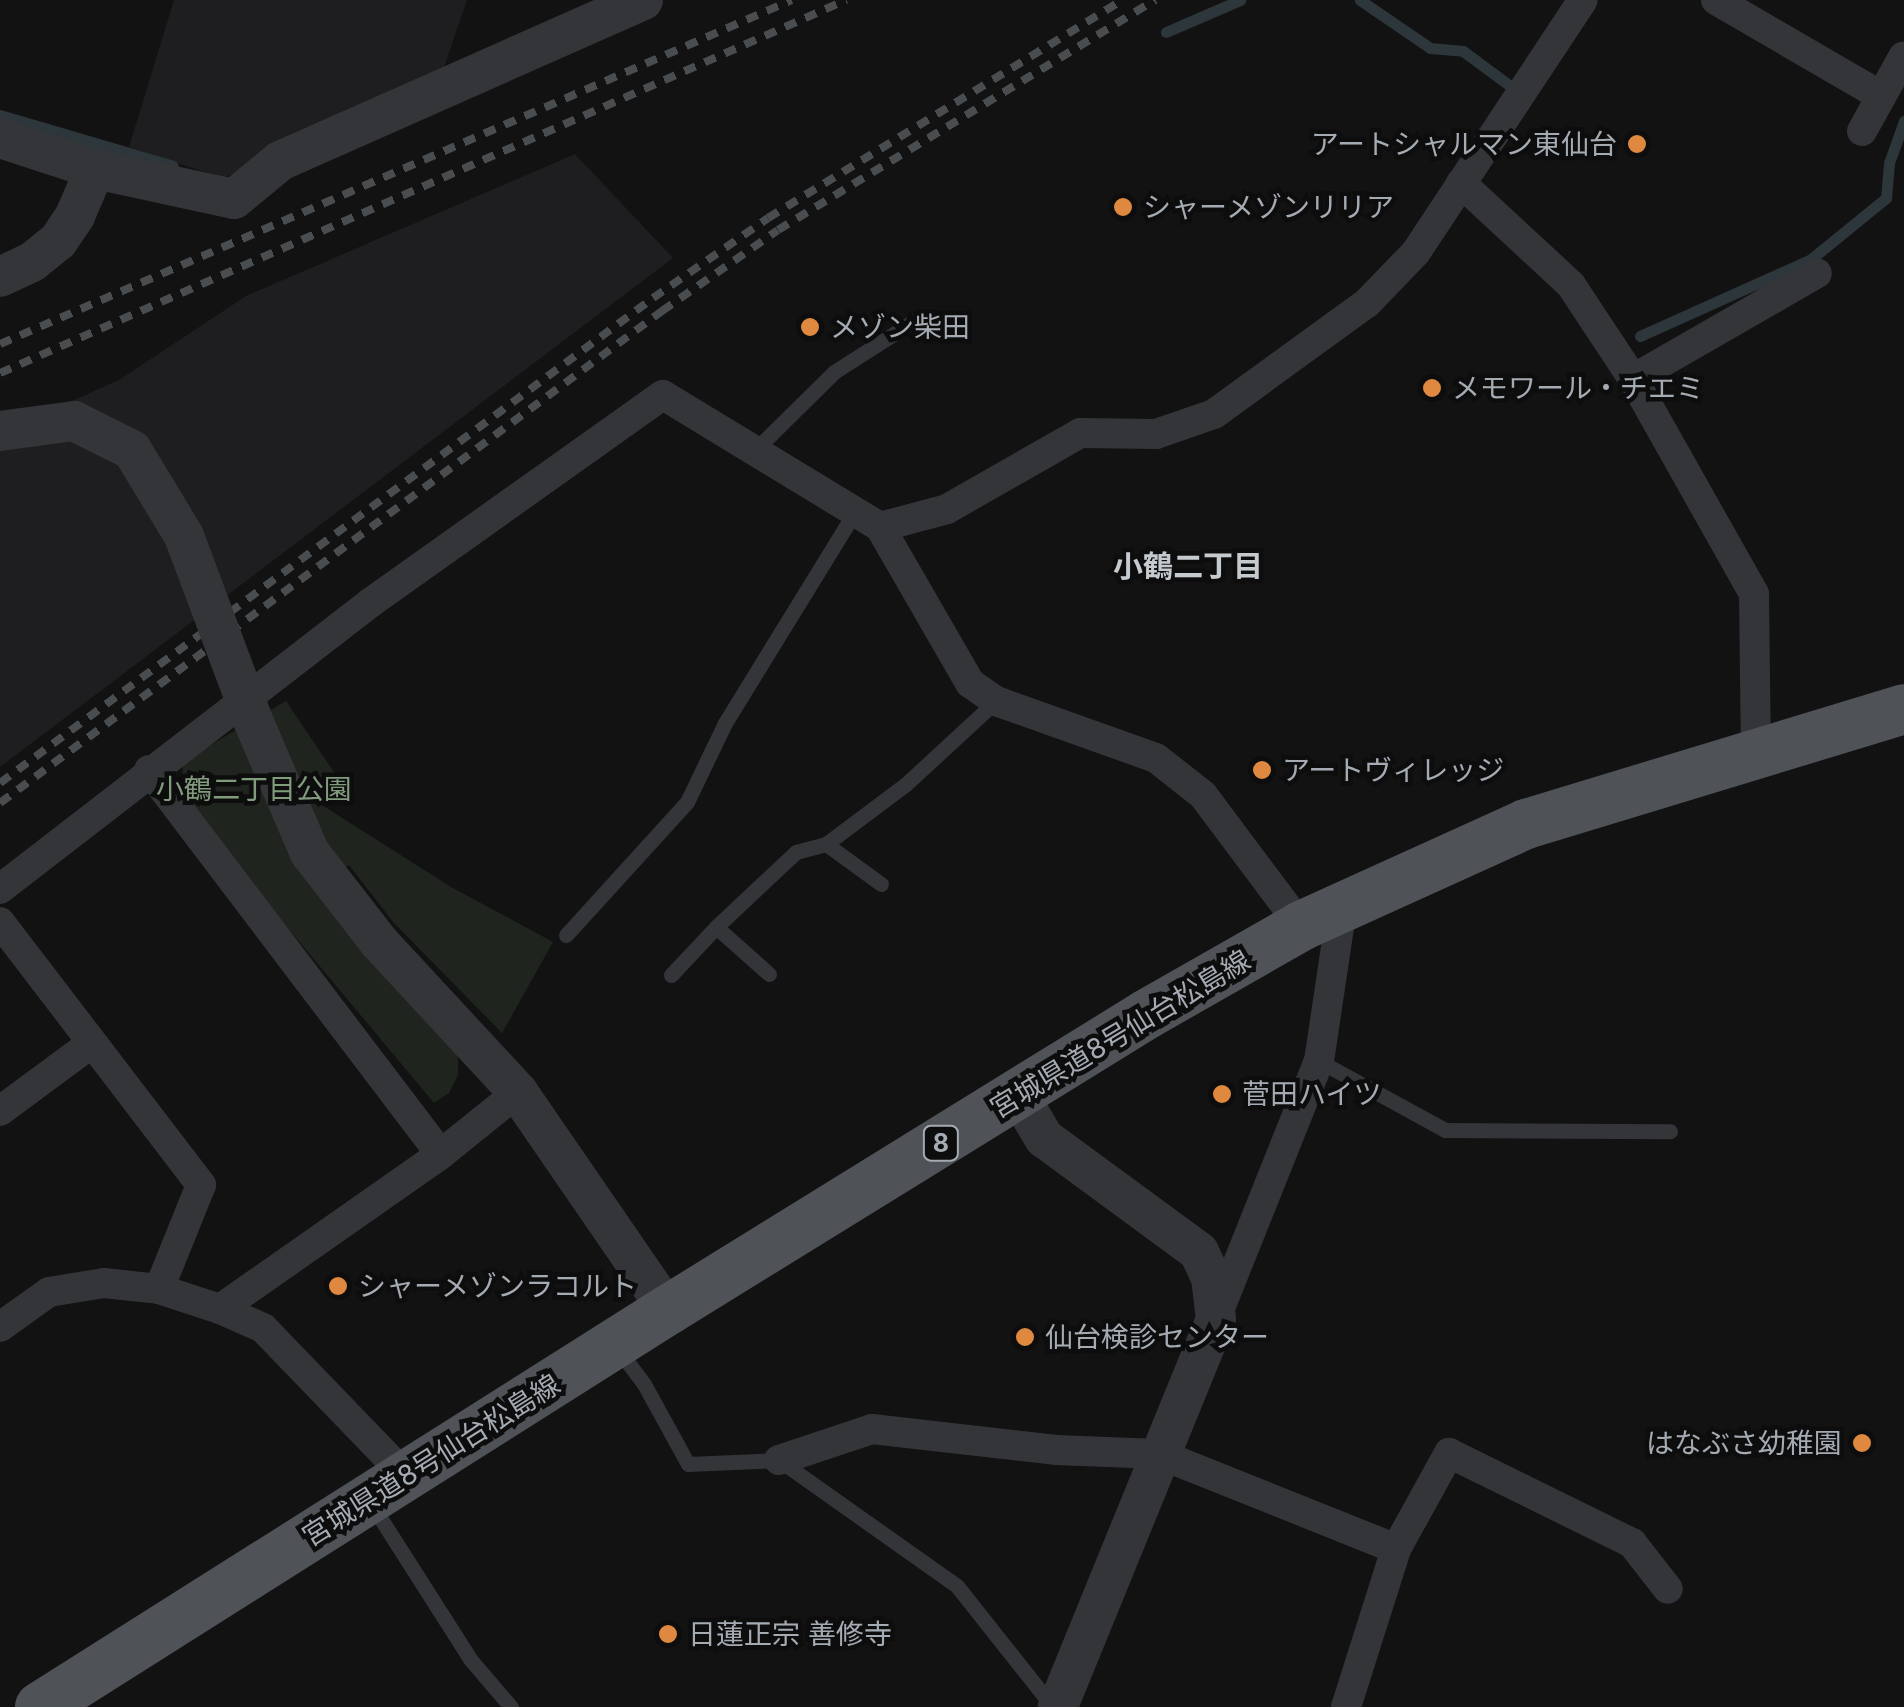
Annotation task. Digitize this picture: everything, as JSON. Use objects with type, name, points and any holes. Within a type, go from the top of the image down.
[{"type":"main road","name":"宮城県道8号仙台松島線","points":[[40,1707],[668,1310],[1018,1094],[1321,916],[1526,824],[1904,709]]},
{"type":"street","points":[[0,138],[95,169],[234,199],[280,161],[642,0]]},
{"type":"street","points":[[867,520],[947,508],[1080,433],[1156,434],[1214,414],[1367,303],[1416,252],[1583,0]]},
{"type":"street","points":[[1716,0],[1881,96]]},
{"type":"street","points":[[1862,131],[1903,57]]},
{"type":"street","points":[[0,277],[32,262],[58,241],[75,216],[95,169]]},
{"type":"street","points":[[1462,183],[1571,285],[1633,380],[1754,594],[1758,625],[1756,752]]},
{"type":"street","points":[[1633,380],[1817,273]]},
{"type":"street","points":[[0,888],[370,603],[662,395],[867,520],[970,683],[996,702],[1156,758],[1203,795],[1321,916],[1319,1061],[1056,1707]]},
{"type":"street","points":[[0,431],[74,421],[132,450],[184,536],[252,718],[310,854],[378,942],[518,1092],[668,1310]]},
{"type":"street","points":[[149,770],[442,1154]]},
{"type":"street","points":[[0,922],[202,1185],[159,1289]]},
{"type":"street","points":[[0,1111],[92,1043]]},
{"type":"street","points":[[220,1309],[442,1154],[518,1092]]},
{"type":"street","points":[[1018,1094],[1044,1138],[1199,1252],[1212,1278],[1216,1319]]},
{"type":"street","points":[[0,1327],[50,1292],[104,1284],[159,1289],[220,1309],[263,1328],[388,1488]]},
{"type":"street","points":[[779,1460],[872,1428],[1056,1450],[1159,1454],[1396,1549]]},
{"type":"street","points":[[1346,1707],[1396,1549],[1449,1453],[1632,1544],[1668,1590]]},
{"type":"lane","points":[[754,451],[834,372],[920,317]]},
{"type":"lane","points":[[566,935],[687,802],[724,723],[867,520]]},
{"type":"lane","points":[[671,975],[796,852],[826,844],[906,784],[996,702]]},
{"type":"lane","points":[[826,844],[881,884]]},
{"type":"lane","points":[[716,927],[770,974]]},
{"type":"lane","points":[[1319,1061],[1444,1130],[1670,1131]]},
{"type":"lane","points":[[615,1345],[644,1384],[688,1464],[779,1460],[956,1586],[1056,1707]]},
{"type":"lane","points":[[388,1488],[470,1659],[512,1707]]},
{"type":"shaded area","points":[[174,0],[467,0],[437,88],[223,178],[129,147]]},
{"type":"shaded area","points":[[575,154],[673,258],[0,767],[0,433],[119,380],[246,296]]},
{"type":"green space","name":"小鶴二丁目公園","points":[[286,701],[340,781],[314,800],[451,887],[553,942],[502,1033],[394,923],[349,865],[317,885],[458,1055],[458,1075],[449,1093],[434,1103],[251,884],[193,806],[182,783],[183,761]]},
{"type":"waterway","points":[[1166,32],[1240,0]]},
{"type":"waterway","points":[[1360,0],[1430,48],[1463,51],[1513,88]]},
{"type":"waterway","points":[[0,115],[173,166]]},
{"type":"waterway","points":[[1640,336],[1811,259],[1886,198],[1889,163],[1904,121]]},
{"type":"railway","points":[[0,344],[792,0]]},
{"type":"railway","points":[[0,373],[846,0]]},
{"type":"railway","points":[[0,783],[653,298],[768,218],[1123,0]]},
{"type":"railway","points":[[0,803],[662,311],[778,230],[1155,0]]},
{"type":"place","name":"アートシャルマン東仙台","points":[[1637,144]]},
{"type":"place","name":"シャーメゾンリリア","points":[[1123,207]]},
{"type":"place","name":"メゾン柴田","points":[[810,327]]},
{"type":"place","name":"メモワール・チエミ","points":[[1432,388]]},
{"type":"place","name":"アートヴィレッジ","points":[[1262,770]]},
{"type":"place","name":"菅田ハイツ","points":[[1222,1094]]},
{"type":"place","name":"シャーメゾンラコルト","points":[[338,1286]]},
{"type":"place","name":"仙台検診センター","points":[[1025,1337]]},
{"type":"place","name":"はなぶさ幼稚園","points":[[1862,1443]]},
{"type":"place","name":"日蓮正宗 善修寺","points":[[668,1634]]},
{"type":"district","name":"小鶴二丁目","points":[[1188,566]]}]
